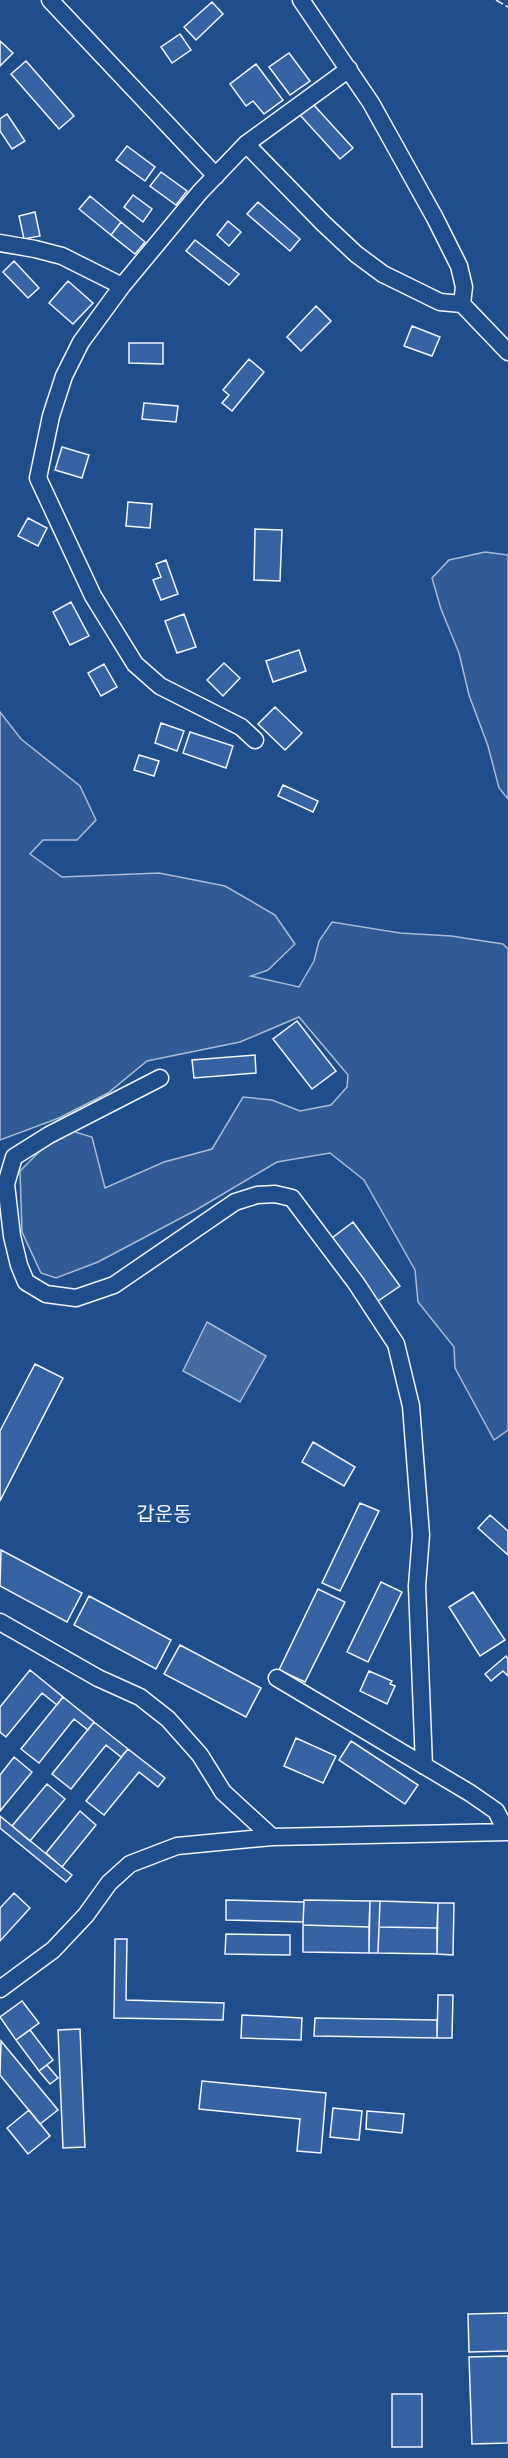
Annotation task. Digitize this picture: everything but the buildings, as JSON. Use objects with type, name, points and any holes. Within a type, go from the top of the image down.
[{"type":"street","points":[[50,0],[216,176]]},
{"type":"street","points":[[301,0],[377,114],[459,266],[464,287],[462,304]]},
{"type":"street","points":[[255,740],[242,727],[197,707],[160,686],[135,664],[93,596],[38,478],[51,416],[64,376],[81,342],[122,286],[246,144],[349,69]]},
{"type":"street","points":[[246,144],[356,254],[383,274],[440,302],[462,304],[508,352]]},
{"type":"street","points":[[0,243],[62,256],[122,286]]},
{"type":"street","points":[[160,1078],[49,1135],[14,1157],[6,1184],[12,1236],[19,1265],[26,1282],[46,1294],[76,1298],[114,1285],[235,1202],[257,1195],[275,1194],[292,1198],[349,1274],[396,1344],[411,1406],[420,1535],[417,1586],[424,1766]]},
{"type":"street","points":[[0,1622],[98,1678],[140,1697],[168,1719],[200,1755],[223,1792],[272,1837]]},
{"type":"street","points":[[0,1989],[53,1950],[86,1915],[109,1883],[130,1864],[177,1846],[272,1837],[508,1832],[496,1811],[277,1678]]},
{"type":"shaded area","points":[[485,552],[508,555],[508,799],[499,788],[488,746],[469,695],[459,653],[441,609],[432,578],[449,560]]},
{"type":"shaded area","points":[[0,712],[21,739],[80,786],[96,820],[77,840],[43,840],[30,854],[62,877],[159,873],[225,886],[275,915],[295,944],[268,970],[251,976],[299,987],[314,961],[319,941],[332,922],[400,933],[451,936],[503,944],[508,949],[508,1430],[494,1440],[455,1368],[454,1347],[418,1302],[415,1270],[364,1180],[330,1153],[277,1162],[196,1210],[98,1262],[56,1278],[41,1273],[22,1232],[20,1171],[42,1149],[72,1131],[92,1137],[105,1188],[164,1162],[212,1149],[243,1097],[272,1100],[300,1111],[331,1105],[347,1087],[348,1075],[299,1017],[240,1042],[147,1061],[108,1093],[59,1118],[0,1140]]},
{"type":"shaded area","points":[[207,1322],[266,1356],[240,1402],[183,1371]]},
{"type":"fence","points":[[496,0],[508,7]]},
{"type":"district","name":"갑운동","points":[[164,1514]]}]
